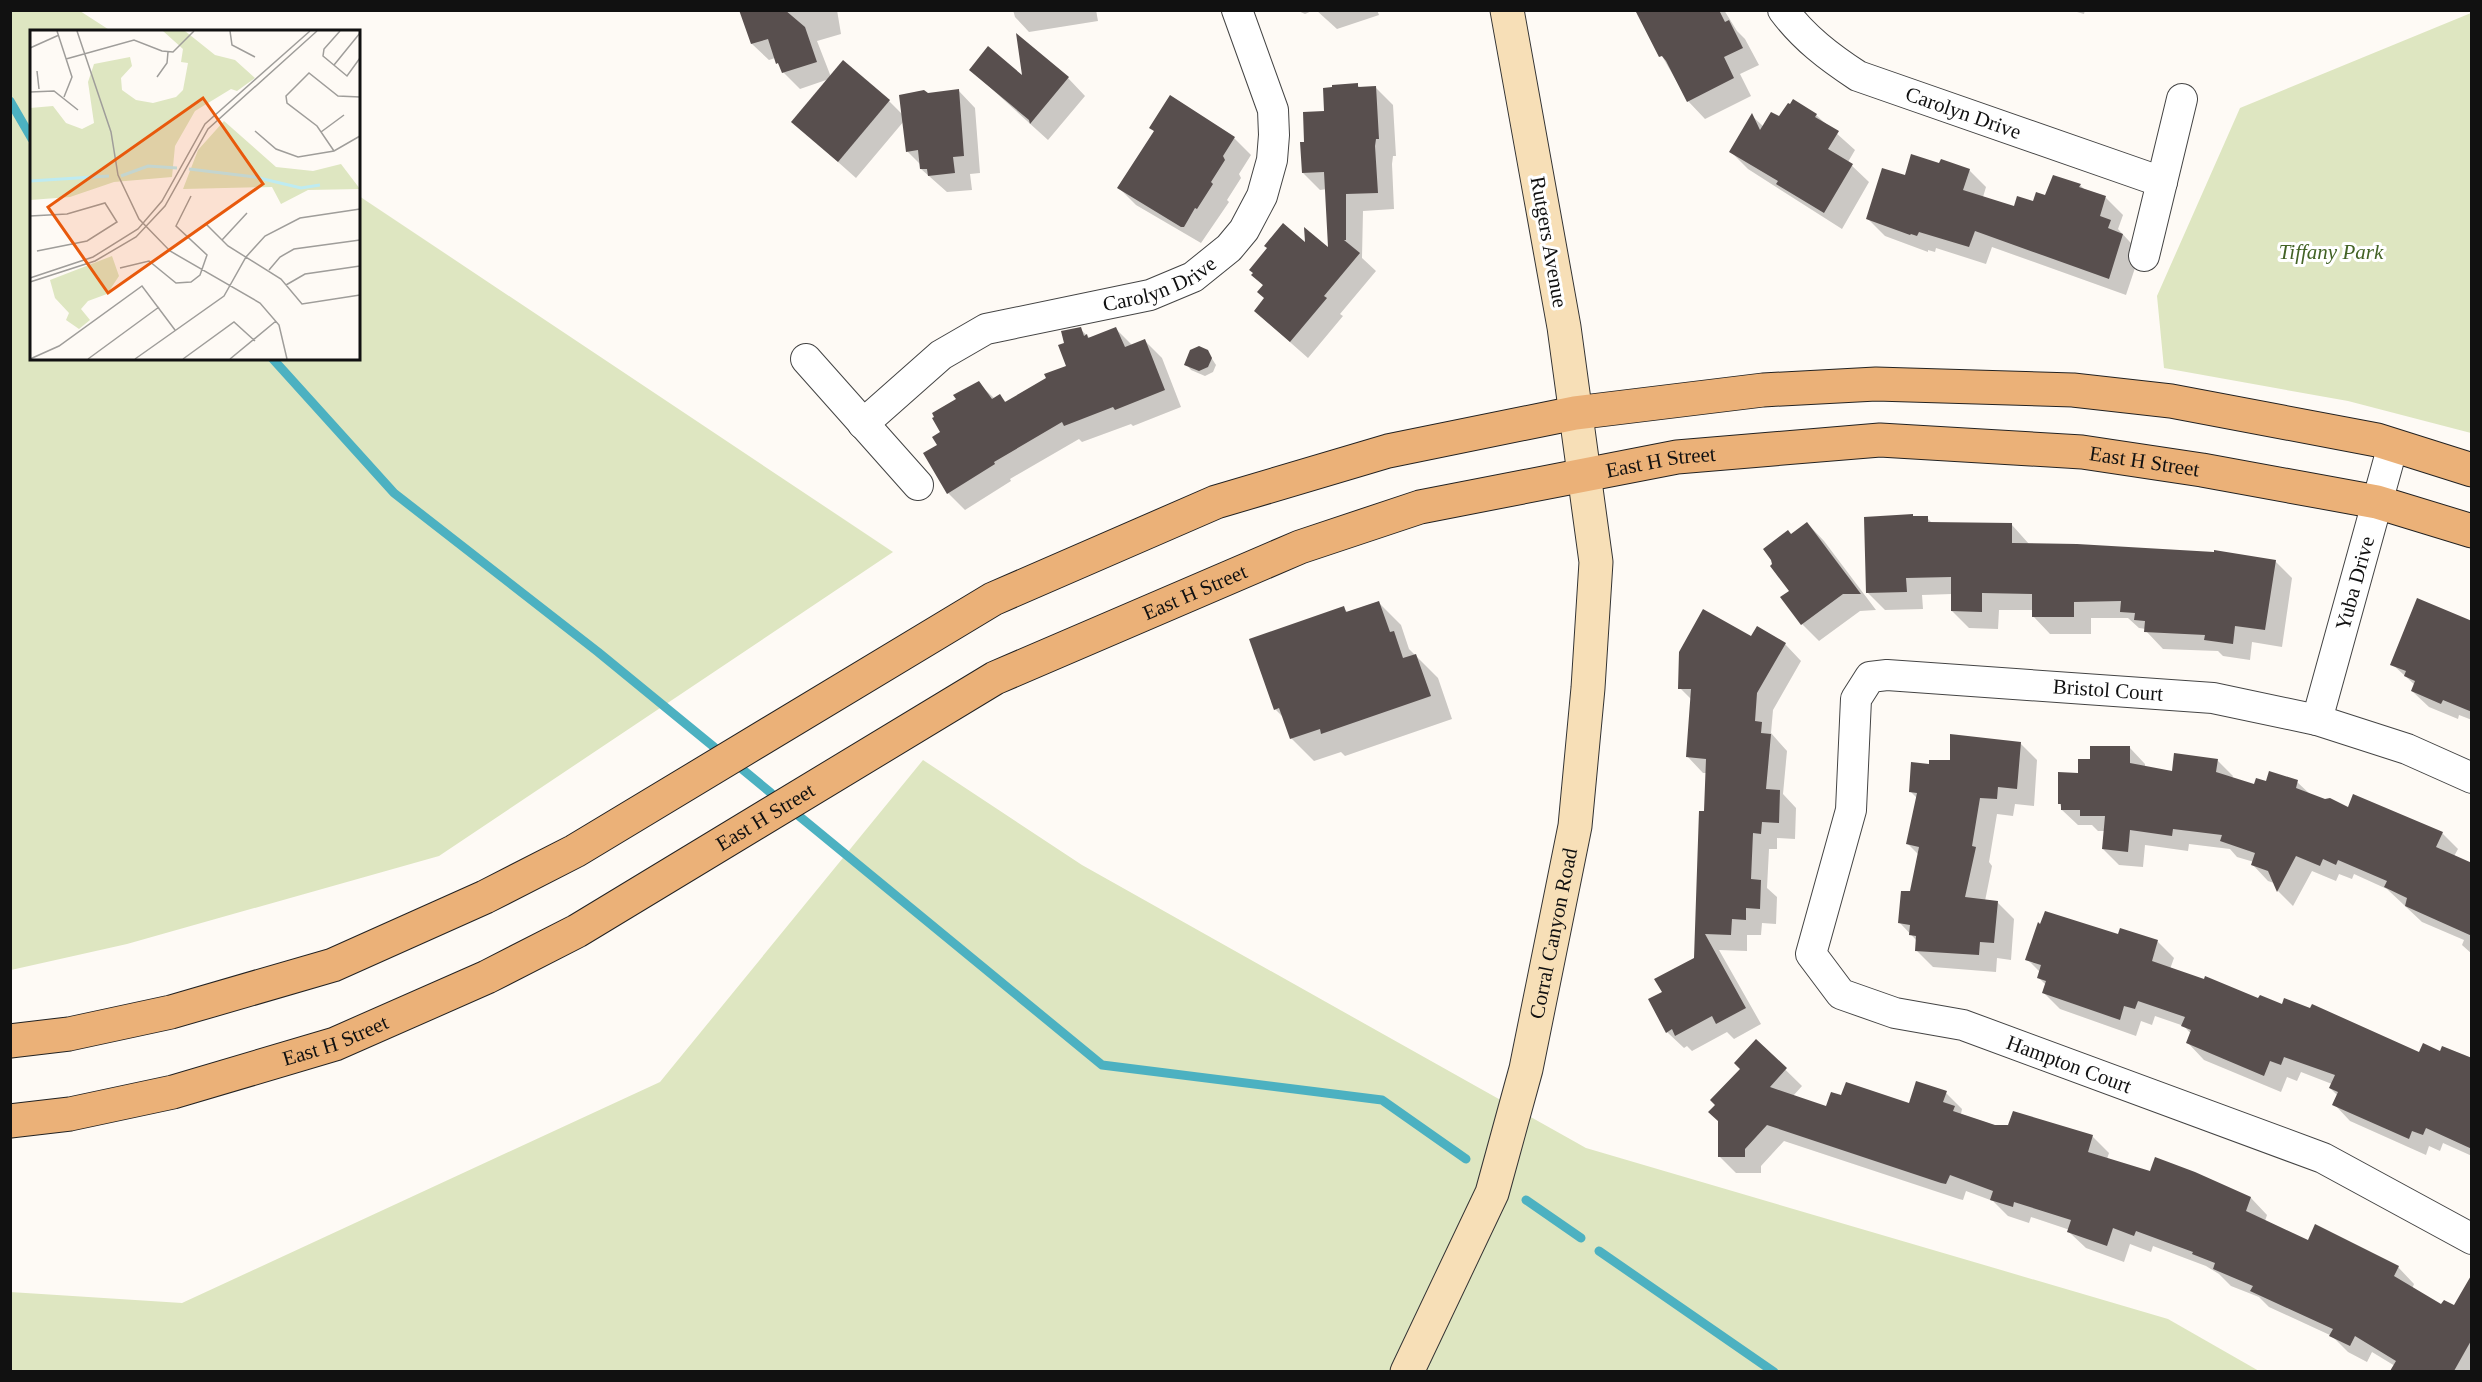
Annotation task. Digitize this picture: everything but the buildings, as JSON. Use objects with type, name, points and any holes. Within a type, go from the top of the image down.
[{"type":"main road","name":"Rutgers Avenue","points":[[1507,10],[1564,327],[1584,474]]},
{"type":"main road","points":[[10,1041],[69,1034],[171,1012],[333,965],[485,897],[575,851],[993,599],[1216,502],[1388,451],[1575,414],[1763,390],[1876,384],[2073,390],[2171,401],[2378,440],[2472,470]]},
{"type":"main road","name":"East H Street","points":[[10,1121],[70,1114],[173,1092],[335,1044],[487,976],[577,930],[995,678],[1300,547],[1420,507],[1677,458],[1880,440],[2082,452],[2202,470],[2377,502],[2472,531]]},
{"type":"main road","name":"Corral Canyon Road","points":[[1407,1371],[1492,1193],[1526,1069],[1575,826],[1588,688],[1596,561],[1584,474]]},
{"type":"street","name":"Carolyn Drive","points":[[863,424],[941,356],[986,329],[1150,295],[1193,277],[1229,248],[1244,230],[1262,196],[1272,160],[1274,135],[1273,110],[1237,10]]},
{"type":"street","name":"Carolyn Drive","points":[[1783,10],[1799,32],[1832,59],[1858,76],[2162,182]]},
{"type":"street","points":[[2144,256],[2182,99]]},
{"type":"street","points":[[806,359],[918,485]]},
{"type":"street","name":"Yuba Drive","points":[[2317,720],[2393,445]]},
{"type":"street","name":"Bristol Court","points":[[1851,810],[1856,699],[1870,677],[1887,675],[2213,698],[2317,720],[2407,749],[2472,778]]},
{"type":"street","name":"Hampton Court","points":[[1851,810],[1811,954],[1841,994],[1895,1013],[1963,1025],[2323,1158],[2472,1239]]},
{"type":"green space","points":[[10,11],[80,11],[109,30],[30,30],[30,360],[360,360],[360,197],[893,552],[439,856],[127,944],[11,970]]},
{"type":"green space","name":"Tiffany Park","points":[[2471,13],[2471,433],[2348,401],[2164,368],[2157,296],[2240,108]]},
{"type":"green space","points":[[923,760],[1082,865],[1586,1148],[2168,1319],[2259,1371],[11,1372],[10,1292],[182,1303],[660,1082]]},
{"type":"waterway","points":[[10,101],[30,136]]},
{"type":"waterway","points":[[274,360],[394,493],[598,652],[714,747]]},
{"type":"waterway","points":[[742,769],[771,793]]},
{"type":"waterway","points":[[799,816],[1102,1065],[1382,1100],[1466,1159]]},
{"type":"waterway","points":[[1526,1200],[1581,1238]]},
{"type":"waterway","points":[[1599,1251],[1774,1372]]}]
